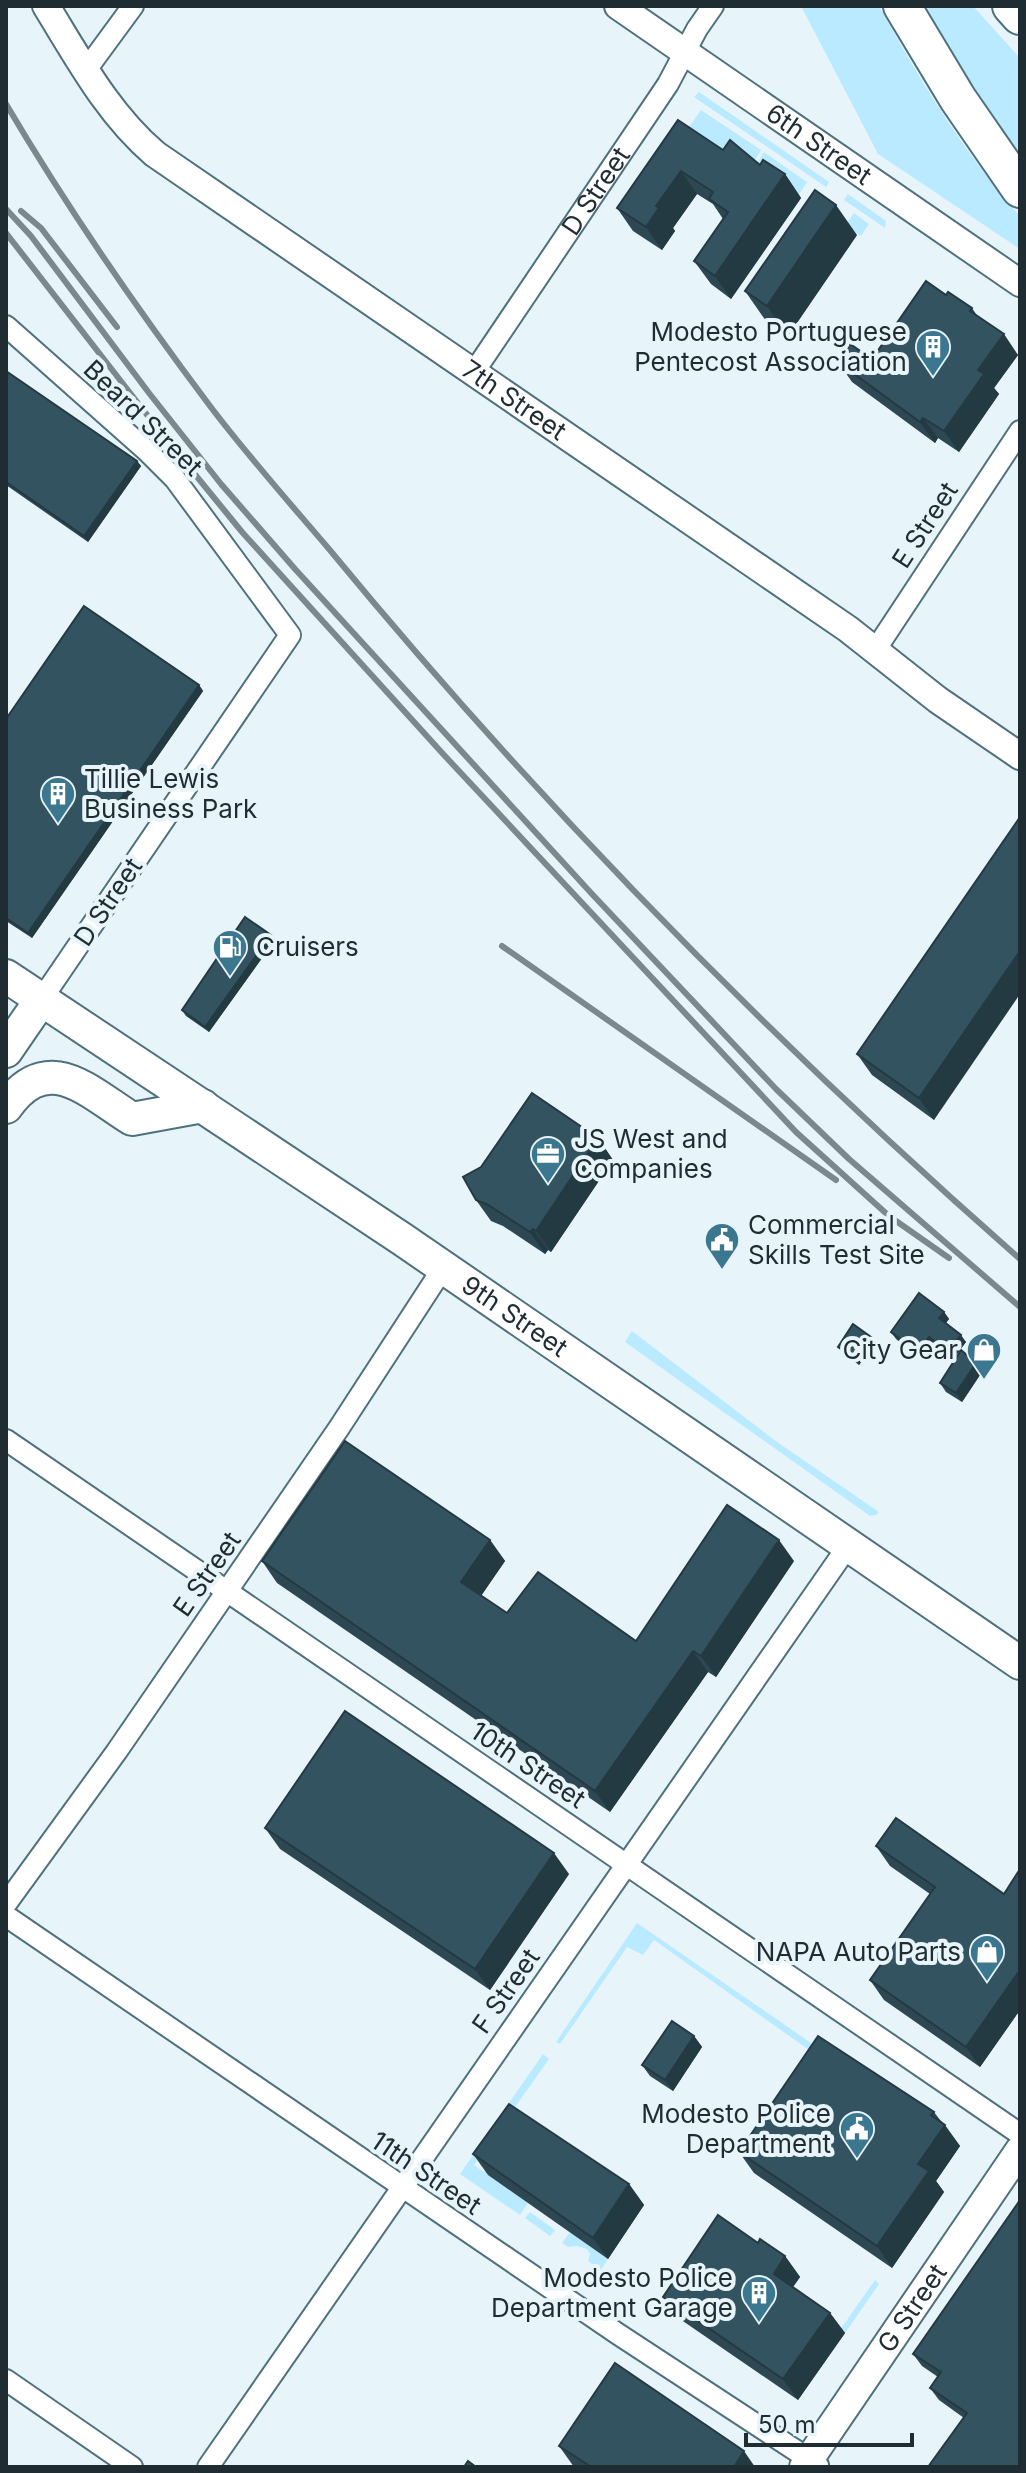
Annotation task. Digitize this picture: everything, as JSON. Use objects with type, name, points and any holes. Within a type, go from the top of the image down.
[{"type":"highway","points":[[902,6],[958,99],[1020,189]]},
{"type":"highway","points":[[1011,6],[1020,16]]},
{"type":"main road","name":"9th Street","points":[[6,976],[443,1268],[1020,1663]]},
{"type":"main road","name":"D Street","points":[[6,1051],[41,1000]]},
{"type":"main road","points":[[6,1107],[18,1091],[37,1079],[50,1076],[66,1079],[132,1119],[203,1106]]},
{"type":"main road","name":"G Street","points":[[811,2464],[1020,2150]]},
{"type":"street","name":"7th Street","points":[[46,6],[126,126],[155,154],[876,649],[938,700],[1020,756]]},
{"type":"street","points":[[86,70],[133,6]]},
{"type":"street","name":"6th Street","points":[[618,6],[1020,283]]},
{"type":"street","name":"D Street","points":[[474,372],[668,84],[713,6]]},
{"type":"street","name":"Beard Street","points":[[6,326],[175,479],[290,635]]},
{"type":"street","name":"E Street","points":[[876,649],[1020,431]]},
{"type":"street","name":"D Street","points":[[41,1000],[290,635]]},
{"type":"street","name":"E Street","points":[[6,1904],[117,1751],[339,1428],[443,1268]]},
{"type":"street","name":"10th Street","points":[[6,1440],[1020,2134]]},
{"type":"street","name":"F Street","points":[[208,2467],[848,1546]]},
{"type":"street","name":"11th Street","points":[[6,1916],[811,2464]]},
{"type":"street","points":[[6,2380],[132,2467]]},
{"type":"shaded area","points":[[801,6],[879,6],[944,115],[980,167],[1020,216],[1020,249],[878,154]]},
{"type":"shaded area","points":[[920,6],[973,6],[1020,58],[1020,158]]},
{"type":"shaded area","points":[[699,92],[829,182],[826,187],[694,97]]},
{"type":"shaded area","points":[[701,110],[761,150],[751,167],[672,151]]},
{"type":"shaded area","points":[[764,152],[807,182],[798,196],[750,174]]},
{"type":"shaded area","points":[[848,194],[886,221],[885,228],[844,200]]},
{"type":"shaded area","points":[[854,213],[869,224],[861,236],[845,226]]},
{"type":"shaded area","points":[[632,1331],[777,1442],[879,1512],[870,1516],[625,1342]]},
{"type":"shaded area","points":[[637,1923],[833,2058],[809,2050],[654,1940],[643,1955],[627,1947],[560,2044],[556,2042]]},
{"type":"shaded area","points":[[543,2054],[549,2059],[474,2165],[484,2172],[521,2119],[488,2175],[528,2203],[520,2215],[460,2174]]},
{"type":"shaded area","points":[[530,2212],[555,2230],[550,2236],[525,2218]]},
{"type":"shaded area","points":[[570,2232],[608,2259],[601,2270],[588,2261],[590,2254],[587,2249],[568,2247],[562,2243]]},
{"type":"shaded area","points":[[875,2280],[879,2284],[845,2333],[840,2330]]},
{"type":"building","points":[[678,120],[723,150],[730,140],[760,165],[763,160],[785,174],[715,276],[694,261],[728,212],[709,199],[713,192],[681,171],[656,206],[659,208],[646,227],[617,208]]},
{"type":"building","points":[[815,190],[836,205],[767,306],[745,291]]},
{"type":"building","name":"Modesto Portuguese Pentecost Association","points":[[926,281],[972,308],[970,311],[1004,334],[978,370],[984,374],[944,431],[923,418],[920,422],[838,362],[850,344],[872,359]]},
{"type":"building","points":[[6,371],[137,461],[84,536],[6,482]]},
{"type":"building","name":"Tillie Lewis Business Park","points":[[84,606],[199,685],[28,933],[6,918],[6,719]]},
{"type":"building","points":[[1020,817],[1020,951],[919,1098],[857,1054]]},
{"type":"building","name":"Cruisers","points":[[245,917],[271,935],[205,1027],[182,1010]]},
{"type":"building","name":"JS West and Companies","points":[[532,1093],[598,1138],[536,1231],[533,1229],[530,1232],[476,1200],[463,1177],[481,1167]]},
{"type":"building","points":[[919,1293],[944,1312],[939,1318],[961,1335],[948,1352],[929,1337],[917,1352],[891,1332]]},
{"type":"building","points":[[853,1324],[871,1337],[856,1359],[838,1347]]},
{"type":"building","points":[[961,1350],[976,1363],[956,1393],[940,1383]]},
{"type":"building","points":[[345,1441],[490,1540],[461,1582],[507,1613],[538,1572],[636,1641],[727,1505],[779,1540],[701,1656],[693,1651],[595,1791],[262,1561]]},
{"type":"building","points":[[345,1711],[554,1853],[475,1969],[265,1828]]},
{"type":"building","points":[[896,1818],[1004,1894],[1020,1869],[1020,1970],[966,2047],[870,1980],[935,1887],[876,1846]]},
{"type":"building","points":[[672,2021],[694,2036],[665,2080],[642,2065]]},
{"type":"building","name":"Modesto Police Department","points":[[818,2036],[934,2112],[931,2115],[945,2125],[918,2164],[929,2171],[877,2246],[739,2152]]},
{"type":"building","points":[[509,2104],[629,2184],[593,2238],[473,2154]]},
{"type":"building","points":[[1020,2200],[1020,2467],[928,2467],[967,2413],[930,2388],[941,2372],[913,2354]]},
{"type":"building","name":"Modesto Police Department Garage","points":[[718,2215],[758,2243],[760,2239],[785,2256],[774,2274],[830,2313],[783,2379],[663,2297]]},
{"type":"building","points":[[615,2363],[744,2451],[734,2467],[586,2467],[588,2465],[559,2446]]},
{"type":"railway","points":[[6,104],[104,258],[210,406],[409,644],[574,828],[660,918],[837,1092],[1020,1259]]},
{"type":"railway","points":[[6,209],[31,236],[221,484],[592,894],[776,1089],[849,1159],[1020,1307]]},
{"type":"railway","points":[[21,211],[41,228],[117,327]]},
{"type":"railway","points":[[6,233],[242,532],[444,755],[796,1132],[889,1216],[949,1258]]},
{"type":"railway","points":[[502,946],[836,1180]]},
{"type":"place","name":"Modesto Portuguese Pentecost Association","points":[[933,378]]},
{"type":"place","name":"Tillie Lewis Business Park","points":[[58,825]]},
{"type":"place","name":"Cruisers","points":[[230,978]]},
{"type":"place","name":"JS West and Companies","points":[[548,1185]]},
{"type":"place","name":"Commercial Skills Test Site","points":[[722,1271]]},
{"type":"place","name":"City Gear","points":[[984,1381]]},
{"type":"place","name":"NAPA Auto Parts","points":[[987,1983]]},
{"type":"place","name":"Modesto Police Department","points":[[857,2160]]},
{"type":"place","name":"Modesto Police Department Garage","points":[[759,2324]]}]
